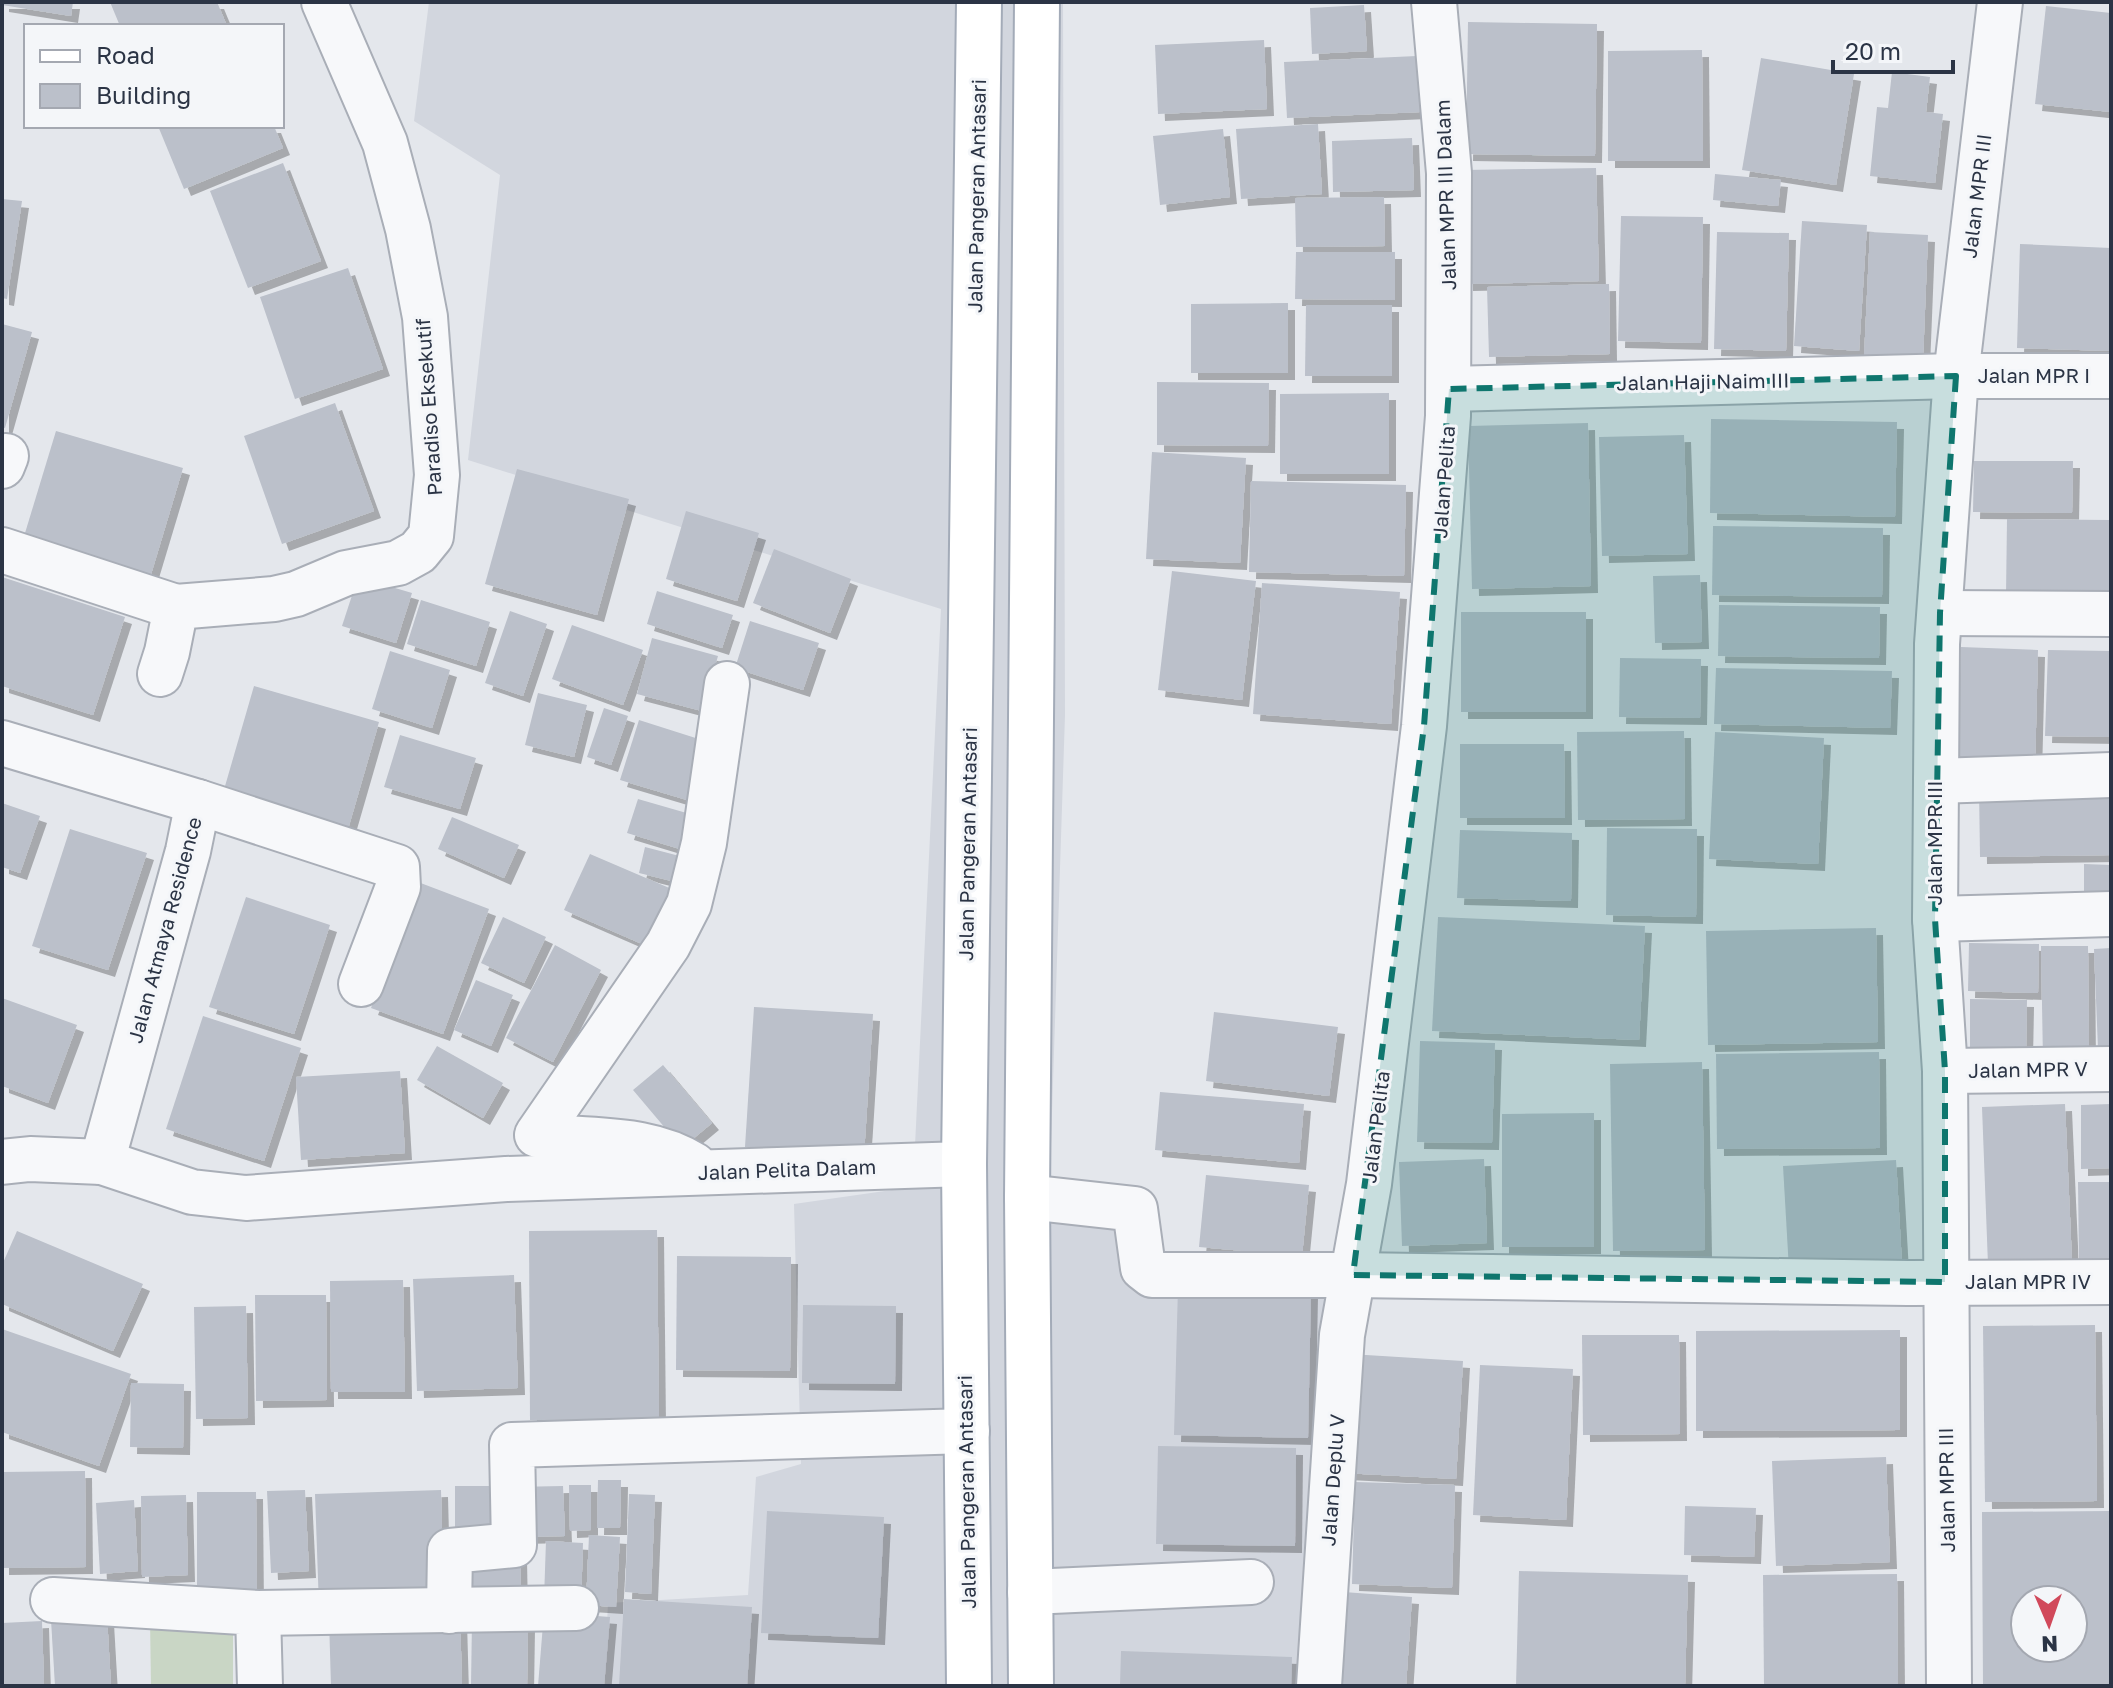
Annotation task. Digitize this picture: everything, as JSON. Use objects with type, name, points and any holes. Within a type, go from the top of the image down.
[{"type":"main road","name":"Jalan Pangeran Antasari","points":[[969,1686],[964,1164],[979,2]]},
{"type":"main road","points":[[1031,1686],[1027,1197],[1037,2]]},
{"type":"street","name":"Paradiso Eksekutif","points":[[176,607],[274,599],[296,594],[346,573],[398,563],[418,552],[431,536],[437,475],[425,317],[408,229],[385,143],[324,2]]},
{"type":"street","name":"Jalan MPR III Dalam","points":[[1434,2],[1449,173],[1449,389]]},
{"type":"street","name":"Jalan MPR III","points":[[1949,1686],[1945,1071],[1935,919],[1937,644],[1956,376],[2000,2]]},
{"type":"street","name":"Jalan Haji Naim III","points":[[1449,389],[1956,376]]},
{"type":"street","name":"Jalan MPR I","points":[[1956,376],[2111,376]]},
{"type":"street","name":"Jalan Pelita","points":[[1353,1275],[1369,1184],[1424,726],[1449,389]]},
{"type":"street","points":[[2,550],[176,607],[160,674]]},
{"type":"street","points":[[1940,613],[2111,614]]},
{"type":"street","points":[[706,1172],[672,1154],[632,1141],[537,1135],[668,945],[689,904],[704,843],[727,684]]},
{"type":"street","name":"Jalan Atmaya Residence","points":[[2,743],[198,802],[188,851],[102,1162]]},
{"type":"street","points":[[1936,781],[2111,775]]},
{"type":"street","points":[[198,802],[397,867],[398,887],[361,984]]},
{"type":"street","points":[[1935,919],[2111,914]]},
{"type":"street","name":"Jalan MPR V","points":[[1945,1071],[2111,1069]]},
{"type":"street","points":[[2,1162],[30,1159],[102,1162]]},
{"type":"street","name":"Jalan Pelita Dalam","points":[[102,1162],[192,1192],[246,1198],[506,1179],[964,1164]]},
{"type":"street","points":[[1027,1197],[1135,1209],[1143,1268],[1152,1275],[1945,1282]]},
{"type":"street","name":"Jalan Deplu V","points":[[1319,1686],[1342,1335],[1353,1275]]},
{"type":"street","name":"Jalan MPR IV","points":[[1945,1282],[2111,1282]]},
{"type":"street","points":[[449,1611],[450,1551],[514,1545],[512,1445],[967,1431]]},
{"type":"street","points":[[1030,1592],[1251,1582]]},
{"type":"street","points":[[53,1600],[258,1613],[576,1608]]},
{"type":"street","points":[[258,1613],[260,1686]]},
{"type":"highlighted area","points":[[1956,376],[1940,613],[1935,919],[1945,1071],[1945,1282],[1353,1275],[1424,726],[1449,389]]},
{"type":"shaded area","points":[[429,2],[1063,2],[1065,715],[1049,1205],[1129,1216],[1129,1271],[1333,1295],[1304,1686],[604,1686],[608,1603],[748,1595],[756,1477],[801,1464],[794,1204],[913,1187],[941,609],[468,460],[500,175],[414,121]]},
{"type":"green space","points":[[150,1618],[233,1618],[233,1686],[151,1686]]},
{"type":"building","points":[[2,2],[73,2],[71,16],[2,5]]},
{"type":"building","points":[[110,2],[217,2],[226,24],[119,24]]},
{"type":"building","points":[[1364,5],[1367,51],[1312,54],[1310,8]]},
{"type":"building","points":[[2046,6],[2111,13],[2111,112],[2035,104]]},
{"type":"building","points":[[1468,22],[1597,24],[1595,156],[1466,154]]},
{"type":"building","points":[[1264,40],[1267,109],[1158,114],[1155,45]]},
{"type":"building","points":[[1702,50],[1703,161],[1608,161],[1608,51]]},
{"type":"building","points":[[1417,56],[1420,112],[1287,118],[1284,62]]},
{"type":"building","points":[[1761,58],[1854,74],[1836,185],[1742,170]]},
{"type":"building","points":[[1892,72],[1930,77],[1926,112],[1943,114],[1935,183],[1870,176],[1877,107],[1888,108]]},
{"type":"building","points":[[1318,124],[1322,194],[1241,199],[1236,129]]},
{"type":"building","points":[[159,128],[275,128],[283,148],[184,189]]},
{"type":"building","points":[[1223,129],[1230,197],[1160,205],[1153,136]]},
{"type":"building","points":[[1412,138],[1414,190],[1333,192],[1332,141]]},
{"type":"building","points":[[283,163],[321,261],[248,288],[210,191]]},
{"type":"building","points":[[1596,168],[1599,281],[1466,284],[1463,170]]},
{"type":"building","points":[[1715,174],[1781,180],[1778,206],[1713,200]]},
{"type":"building","points":[[1384,197],[1385,246],[1296,247],[1295,198]]},
{"type":"building","points":[[2,199],[22,201],[7,299],[2,298]]},
{"type":"building","points":[[1621,216],[1703,217],[1701,343],[1618,341]]},
{"type":"building","points":[[1802,221],[1867,225],[1859,351],[1794,346]]},
{"type":"building","points":[[1717,232],[1789,233],[1786,351],[1714,349]]},
{"type":"building","points":[[1870,232],[1928,235],[1923,360],[1864,358]]},
{"type":"building","points":[[2020,244],[2111,248],[2111,351],[2017,348]]},
{"type":"building","points":[[1296,252],[1395,252],[1395,300],[1295,299]]},
{"type":"building","points":[[348,268],[383,369],[295,399],[260,297]]},
{"type":"building","points":[[1609,284],[1610,354],[1489,357],[1487,287]]},
{"type":"building","points":[[1288,303],[1288,373],[1191,373],[1191,304]]},
{"type":"building","points":[[1306,305],[1392,305],[1392,376],[1305,376]]},
{"type":"building","points":[[2,324],[32,332],[5,428],[2,427]]},
{"type":"building","points":[[1157,382],[1269,383],[1268,446],[1157,445]]},
{"type":"building","points":[[1389,393],[1389,474],[1280,474],[1280,394]]},
{"type":"building","points":[[335,403],[374,511],[282,544],[244,436]]},
{"type":"building","points":[[1711,419],[1897,422],[1895,517],[1710,513]]},
{"type":"building","points":[[1588,423],[1591,586],[1472,589],[1468,426]]},
{"type":"building","points":[[56,431],[183,468],[149,581],[22,543]]},
{"type":"building","points":[[1684,435],[1688,554],[1602,556],[1599,437]]},
{"type":"building","points":[[1152,452],[1246,458],[1240,563],[1146,559]]},
{"type":"building","points":[[1974,461],[2073,461],[2072,513],[1973,512]]},
{"type":"building","points":[[517,469],[629,499],[597,615],[485,584]]},
{"type":"building","points":[[1251,481],[1406,485],[1404,576],[1249,572]]},
{"type":"building","points":[[686,511],[759,533],[737,601],[666,579]]},
{"type":"building","points":[[2007,519],[2111,520],[2111,597],[2006,596]]},
{"type":"building","points":[[1713,526],[1883,528],[1882,597],[1712,595]]},
{"type":"building","points":[[774,549],[851,579],[830,633],[753,603]]},
{"type":"building","points":[[1172,571],[1256,581],[1242,700],[1158,690]]},
{"type":"building","points":[[1700,575],[1702,642],[1655,643],[1653,576]]},
{"type":"building","points":[[2,577],[125,617],[93,715],[2,686]]},
{"type":"building","points":[[358,577],[412,593],[396,643],[342,626]]},
{"type":"building","points":[[1262,583],[1400,592],[1391,724],[1253,714]]},
{"type":"building","points":[[657,591],[733,615],[722,648],[647,624]]},
{"type":"building","points":[[421,600],[490,622],[476,666],[407,644]]},
{"type":"building","points":[[1719,605],[1880,607],[1879,658],[1718,656]]},
{"type":"building","points":[[510,611],[547,624],[523,696],[485,683]]},
{"type":"building","points":[[1461,612],[1586,612],[1586,712],[1461,712]]},
{"type":"building","points":[[750,621],[819,643],[803,690],[735,668]]},
{"type":"building","points":[[572,625],[643,650],[623,705],[552,679]]},
{"type":"building","points":[[652,638],[718,656],[702,711],[637,694]]},
{"type":"building","points":[[1961,647],[2038,650],[2035,768],[1957,765]]},
{"type":"building","points":[[2048,650],[2111,651],[2111,737],[2045,736]]},
{"type":"building","points":[[390,651],[450,670],[432,728],[372,709]]},
{"type":"building","points":[[1620,658],[1701,659],[1700,718],[1619,717]]},
{"type":"building","points":[[1716,668],[1892,671],[1890,728],[1714,724]]},
{"type":"building","points":[[254,686],[379,722],[346,836],[221,800]]},
{"type":"building","points":[[538,693],[587,705],[574,757],[525,745]]},
{"type":"building","points":[[604,708],[628,716],[611,765],[587,757]]},
{"type":"building","points":[[639,720],[705,741],[687,800],[620,780]]},
{"type":"building","points":[[1684,731],[1685,819],[1578,820],[1577,732]]},
{"type":"building","points":[[1715,732],[1824,738],[1818,864],[1709,859]]},
{"type":"building","points":[[400,735],[476,758],[460,809],[384,787]]},
{"type":"building","points":[[1460,744],[1564,744],[1565,818],[1460,818]]},
{"type":"building","points":[[2111,785],[2111,855],[1980,857],[1979,787]]},
{"type":"building","points":[[638,799],[690,814],[680,849],[627,833]]},
{"type":"building","points":[[2,803],[40,816],[20,873],[2,867]]},
{"type":"building","points":[[452,817],[519,845],[504,878],[438,849]]},
{"type":"building","points":[[1607,828],[1697,829],[1696,917],[1606,915]]},
{"type":"building","points":[[70,829],[147,853],[108,970],[32,946]]},
{"type":"building","points":[[1460,830],[1572,833],[1571,901],[1457,898]]},
{"type":"building","points":[[645,847],[691,859],[684,884],[639,873]]},
{"type":"building","points":[[590,854],[674,890],[649,947],[564,910]]},
{"type":"building","points":[[2084,864],[2111,865],[2111,906],[2084,906]]},
{"type":"building","points":[[418,882],[489,909],[443,1034],[371,1008]]},
{"type":"building","points":[[246,897],[330,925],[294,1034],[209,1007]]},
{"type":"building","points":[[503,917],[546,937],[524,983],[481,963]]},
{"type":"building","points":[[1438,917],[1645,926],[1639,1040],[1432,1031]]},
{"type":"building","points":[[1876,928],[1878,1042],[1708,1045],[1706,931]]},
{"type":"building","points":[[1969,943],[2039,944],[2038,993],[1968,991]]},
{"type":"building","points":[[555,945],[601,970],[553,1062],[506,1038]]},
{"type":"building","points":[[2041,946],[2088,946],[2089,1060],[2043,1061]]},
{"type":"building","points":[[2111,948],[2111,1048],[2098,1049],[2094,949]]},
{"type":"building","points":[[476,980],[513,995],[491,1046],[454,1030]]},
{"type":"building","points":[[2,998],[77,1025],[48,1103],[2,1086]]},
{"type":"building","points":[[1970,999],[2027,1000],[2026,1053],[1970,1053]]},
{"type":"building","points":[[754,1007],[873,1014],[864,1155],[745,1147]]},
{"type":"building","points":[[1214,1012],[1338,1027],[1329,1096],[1206,1081]]},
{"type":"building","points":[[203,1016],[301,1048],[264,1161],[166,1129]]},
{"type":"building","points":[[1420,1041],[1495,1043],[1492,1143],[1417,1142]]},
{"type":"building","points":[[437,1046],[503,1083],[483,1118],[417,1080]]},
{"type":"building","points":[[1879,1052],[1880,1148],[1717,1149],[1716,1054]]},
{"type":"building","points":[[1702,1062],[1705,1250],[1613,1251],[1610,1064]]},
{"type":"building","points":[[663,1065],[712,1123],[682,1148],[633,1090]]},
{"type":"building","points":[[400,1071],[405,1153],[301,1160],[296,1077]]},
{"type":"building","points":[[1160,1092],[1304,1104],[1299,1163],[1155,1150]]},
{"type":"building","points":[[2065,1104],[2072,1262],[1988,1265],[1982,1107]]},
{"type":"building","points":[[2111,1104],[2111,1168],[2081,1169],[2081,1105]]},
{"type":"building","points":[[1594,1113],[1594,1247],[1502,1247],[1502,1114]]},
{"type":"building","points":[[1484,1159],[1487,1243],[1402,1246],[1399,1162]]},
{"type":"building","points":[[1896,1160],[1902,1264],[1789,1270],[1783,1166]]},
{"type":"building","points":[[1206,1175],[1309,1185],[1302,1256],[1199,1247]]},
{"type":"building","points":[[2078,1182],[2111,1182],[2111,1265],[2079,1265]]},
{"type":"building","points":[[657,1230],[659,1419],[530,1420],[529,1231]]},
{"type":"building","points":[[17,1231],[143,1284],[113,1351],[2,1304],[2,1265]]},
{"type":"building","points":[[677,1256],[791,1257],[790,1371],[676,1370]]},
{"type":"building","points":[[514,1275],[518,1388],[417,1391],[413,1279]]},
{"type":"building","points":[[403,1280],[405,1392],[331,1392],[330,1281]]},
{"type":"building","points":[[1178,1287],[1311,1290],[1308,1438],[1174,1435]]},
{"type":"building","points":[[255,1295],[326,1295],[327,1400],[256,1401]]},
{"type":"building","points":[[803,1305],[896,1306],[895,1384],[802,1383]]},
{"type":"building","points":[[246,1306],[248,1418],[196,1419],[194,1307]]},
{"type":"building","points":[[2095,1325],[2097,1501],[1985,1502],[1983,1326]]},
{"type":"building","points":[[2,1329],[131,1374],[99,1466],[2,1432]]},
{"type":"building","points":[[1900,1330],[1900,1430],[1696,1431],[1696,1331]]},
{"type":"building","points":[[1582,1335],[1679,1335],[1680,1434],[1583,1435]]},
{"type":"building","points":[[1350,1354],[1463,1361],[1456,1479],[1343,1473]]},
{"type":"building","points":[[1480,1365],[1573,1369],[1566,1520],[1473,1515]]},
{"type":"building","points":[[131,1383],[184,1384],[183,1448],[130,1447]]},
{"type":"building","points":[[1158,1446],[1296,1448],[1295,1546],[1156,1544]]},
{"type":"building","points":[[1886,1457],[1890,1562],[1776,1566],[1772,1461]]},
{"type":"building","points":[[85,1471],[86,1567],[2,1568],[2,1472]]},
{"type":"building","points":[[598,1480],[621,1480],[620,1528],[597,1528]]},
{"type":"building","points":[[1355,1482],[1455,1485],[1452,1588],[1352,1584]]},
{"type":"building","points":[[569,1485],[591,1485],[591,1530],[570,1531]]},
{"type":"building","points":[[455,1486],[507,1486],[508,1541],[455,1542]]},
{"type":"building","points":[[563,1486],[565,1536],[514,1537],[513,1487]]},
{"type":"building","points":[[305,1490],[309,1571],[271,1573],[267,1491]]},
{"type":"building","points":[[441,1490],[444,1602],[319,1606],[315,1494]]},
{"type":"building","points":[[197,1492],[256,1492],[257,1602],[197,1602]]},
{"type":"building","points":[[629,1494],[655,1495],[651,1594],[625,1592]]},
{"type":"building","points":[[186,1495],[188,1575],[142,1577],[141,1496]]},
{"type":"building","points":[[134,1500],[138,1571],[100,1574],[96,1503]]},
{"type":"building","points":[[1685,1506],[1756,1508],[1754,1557],[1684,1555]]},
{"type":"building","points":[[767,1511],[884,1517],[878,1638],[761,1633]]},
{"type":"building","points":[[2110,1511],[2111,1686],[1983,1686],[1982,1512]]},
{"type":"building","points":[[589,1535],[620,1537],[616,1607],[586,1605]]},
{"type":"building","points":[[546,1541],[583,1543],[581,1601],[544,1599]]},
{"type":"building","points":[[457,1553],[520,1553],[521,1606],[458,1607]]},
{"type":"building","points":[[1519,1571],[1688,1575],[1685,1686],[1516,1686]]},
{"type":"building","points":[[1897,1574],[1898,1686],[1764,1686],[1763,1575]]},
{"type":"building","points":[[1330,1591],[1412,1597],[1406,1686],[1324,1686]]},
{"type":"building","points":[[624,1599],[752,1607],[747,1686],[619,1686]]},
{"type":"building","points":[[544,1612],[610,1617],[604,1686],[538,1686]]},
{"type":"building","points":[[460,1615],[462,1686],[331,1686],[329,1619]]},
{"type":"building","points":[[107,1617],[111,1686],[55,1686],[51,1620]]},
{"type":"building","points":[[472,1620],[528,1621],[527,1686],[471,1686]]},
{"type":"building","points":[[42,1621],[44,1686],[2,1686],[2,1623]]},
{"type":"building","points":[[1121,1651],[1292,1657],[1291,1686],[1120,1686]]}]
